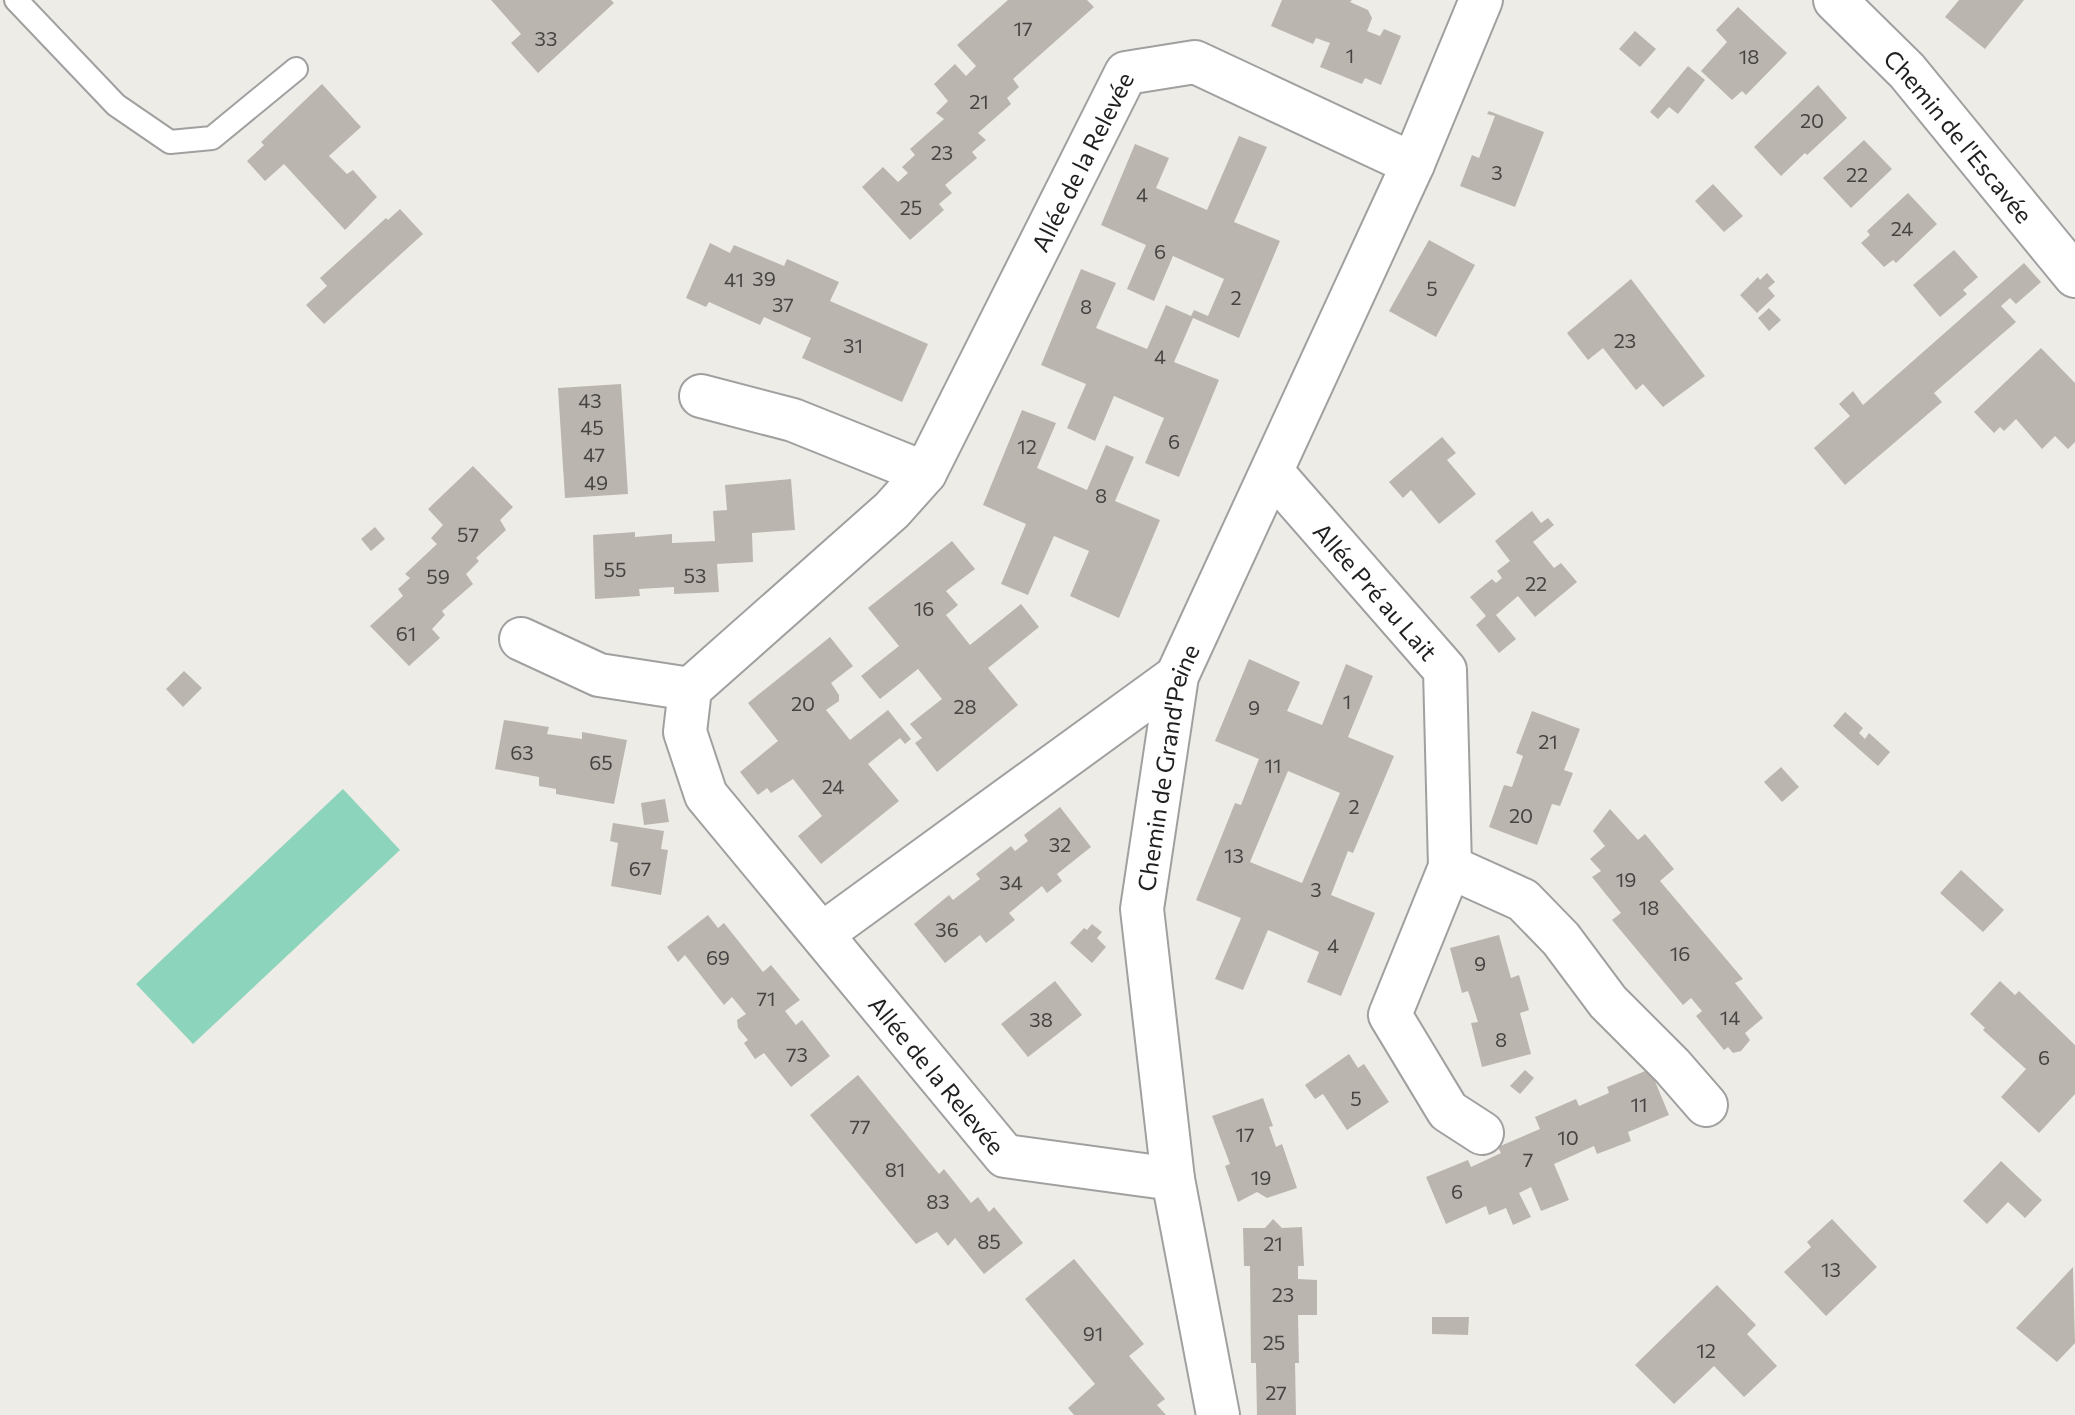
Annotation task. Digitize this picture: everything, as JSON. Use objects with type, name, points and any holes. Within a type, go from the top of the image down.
[{"type":"street","points":[[1413,164],[1481,0]]},
{"type":"street","name":"Chemin de l'Escavée","points":[[1835,0],[1907,71],[2075,276]]},
{"type":"street","name":"Allée de la Relevée","points":[[1173,1179],[1005,1156],[706,795],[685,732],[690,689],[892,510],[925,473],[1126,73],[1195,62],[1413,164]]},
{"type":"street","name":"Chemin de Grand'Peine","points":[[1218,1415],[1173,1179],[1142,909],[1177,676],[1413,164]]},
{"type":"street","points":[[701,396],[793,420],[925,473]]},
{"type":"street","name":"Allée Pré au Lait","points":[[1272,472],[1445,670],[1450,867],[1390,1015],[1448,1111],[1482,1133]]},
{"type":"street","points":[[521,639],[599,675],[690,689]]},
{"type":"street","points":[[822,934],[1177,676]]},
{"type":"street","points":[[1450,867],[1523,900],[1561,939],[1608,1002],[1706,1105]]},
{"type":"lane","points":[[16,0],[116,105],[170,142],[212,138],[296,69]]},
{"type":"green space","points":[[343,789],[400,850],[193,1044],[136,984]]},
{"type":"building","points":[[491,0],[611,0],[614,3],[538,73],[511,43],[521,34]]},
{"type":"building","points":[[1008,0],[1087,0],[1094,7],[1013,79],[1019,87],[1007,98],[1011,104],[978,133],[986,140],[972,152],[977,158],[945,185],[952,193],[939,204],[944,210],[910,240],[862,187],[883,167],[898,182],[908,173],[902,167],[915,155],[910,149],[944,119],[936,113],[948,101],[934,84],[955,64],[966,76],[976,66],[957,45]]},
{"type":"building","points":[[1282,0],[1352,0],[1350,2],[1368,10],[1372,18],[1367,31],[1380,36],[1384,29],[1401,36],[1381,85],[1365,78],[1362,84],[1320,67],[1330,43],[1316,38],[1313,44],[1271,26]]},
{"type":"building","points":[[1959,0],[2024,0],[1985,49],[1945,17]]},
{"type":"building","points":[[1738,7],[1787,53],[1746,95],[1742,91],[1732,100],[1701,71],[1727,42],[1716,30]]},
{"type":"building","points":[[1635,31],[1656,49],[1640,67],[1619,49]]},
{"type":"building","points":[[1688,66],[1705,80],[1678,114],[1669,107],[1658,119],[1650,112]]},
{"type":"building","points":[[322,84],[361,127],[329,156],[347,174],[353,170],[377,197],[345,230],[284,164],[265,181],[247,161],[264,145],[261,142]]},
{"type":"building","points":[[1818,85],[1847,118],[1781,176],[1754,147]]},
{"type":"building","points":[[1489,111],[1544,132],[1515,207],[1460,186],[1472,155],[1479,158],[1495,116],[1487,114]]},
{"type":"building","points":[[1239,136],[1267,147],[1234,222],[1280,241],[1239,338],[1193,318],[1174,362],[1219,380],[1179,477],[1145,463],[1164,418],[1114,396],[1095,441],[1067,428],[1086,384],[1041,365],[1081,269],[1116,283],[1096,328],[1147,349],[1166,305],[1191,316],[1194,310],[1208,316],[1224,279],[1173,256],[1154,301],[1127,289],[1146,245],[1101,225],[1135,144],[1169,158],[1156,188],[1207,210]]},
{"type":"building","points":[[1864,140],[1892,169],[1851,208],[1823,178]]},
{"type":"building","points":[[1713,184],[1743,216],[1724,232],[1695,201]]},
{"type":"building","points":[[1908,193],[1937,224],[1896,263],[1893,260],[1884,267],[1861,243],[1870,235],[1867,231]]},
{"type":"building","points":[[400,209],[423,234],[324,324],[306,305],[327,286],[320,278]]},
{"type":"building","points":[[1429,240],[1475,265],[1436,337],[1389,311]]},
{"type":"building","points":[[710,243],[730,253],[734,245],[784,266],[787,259],[839,282],[830,301],[928,344],[902,402],[802,358],[811,338],[764,317],[760,325],[709,302],[706,307],[686,298]]},
{"type":"building","points":[[1954,250],[1978,277],[1963,290],[1967,294],[1940,317],[1913,285]]},
{"type":"building","points":[[2024,263],[2041,282],[2016,304],[2010,298],[2001,306],[2016,322],[1934,393],[1942,402],[1845,485],[1814,448],[1850,416],[1839,404],[1853,391],[1863,405]]},
{"type":"building","points":[[1767,273],[1775,282],[1768,288],[1775,296],[1757,313],[1740,295],[1758,277],[1760,280]]},
{"type":"building","points":[[1631,279],[1705,376],[1663,407],[1643,384],[1636,390],[1603,348],[1588,360],[1567,333]]},
{"type":"building","points":[[1769,308],[1781,320],[1769,331],[1758,318]]},
{"type":"building","points":[[2041,348],[2075,383],[2075,442],[2068,449],[2055,436],[2042,449],[2016,419],[2004,431],[2000,427],[1994,433],[1974,412]]},
{"type":"building","points":[[621,384],[628,494],[565,498],[558,388]]},
{"type":"building","points":[[1022,410],[1056,423],[1037,468],[1087,490],[1106,445],[1134,457],[1115,501],[1160,520],[1119,618],[1070,596],[1089,551],[1054,536],[1028,595],[1001,584],[1026,524],[983,505]]},
{"type":"building","points":[[1442,437],[1456,453],[1447,460],[1476,494],[1439,524],[1411,490],[1403,498],[1389,482]]},
{"type":"building","points":[[473,466],[513,507],[500,520],[506,530],[476,558],[479,561],[466,574],[473,584],[442,611],[445,615],[432,629],[440,638],[409,666],[370,626],[403,596],[398,589],[410,578],[405,574],[437,544],[431,538],[443,525],[428,509]]},
{"type":"building","points":[[791,479],[795,530],[752,533],[753,562],[717,564],[719,592],[674,594],[674,587],[639,589],[640,596],[595,599],[593,535],[635,532],[635,537],[672,534],[672,543],[715,541],[713,511],[727,510],[725,485]]},
{"type":"building","points":[[1532,511],[1541,523],[1548,518],[1554,525],[1533,542],[1554,568],[1561,563],[1577,582],[1535,617],[1518,596],[1496,615],[1516,639],[1499,653],[1476,625],[1486,616],[1470,597],[1492,579],[1496,583],[1502,578],[1497,571],[1510,561],[1495,541]]},
{"type":"building","points":[[375,527],[385,539],[371,551],[361,539]]},
{"type":"building","points":[[952,541],[975,569],[946,591],[958,605],[946,615],[970,645],[1021,604],[1039,627],[988,668],[1018,705],[937,772],[915,743],[922,738],[910,724],[942,699],[918,669],[880,699],[861,676],[899,646],[868,608]]},
{"type":"building","points":[[830,637],[853,666],[831,683],[839,695],[839,701],[826,710],[850,740],[888,710],[911,739],[905,744],[900,738],[868,764],[899,801],[821,864],[798,836],[822,816],[793,779],[771,793],[767,788],[758,795],[740,772],[778,741],[748,703]]},
{"type":"building","points":[[1249,659],[1300,682],[1287,711],[1322,725],[1346,664],[1373,676],[1348,737],[1394,756],[1353,853],[1348,851],[1331,895],[1375,913],[1341,996],[1307,982],[1319,952],[1268,930],[1243,990],[1215,979],[1241,918],[1196,900],[1235,803],[1241,805],[1259,759],[1215,741]],"holes":[[[1288,771],[1340,793],[1302,883],[1250,862]]]},
{"type":"building","points":[[184,671],[202,688],[183,707],[166,689]]},
{"type":"building","points":[[1532,711],[1580,729],[1564,770],[1573,773],[1560,806],[1552,804],[1537,845],[1489,827],[1504,785],[1512,787],[1523,756],[1516,753]]},
{"type":"building","points":[[1845,712],[1863,728],[1859,733],[1865,739],[1869,733],[1890,752],[1878,766],[1833,726]]},
{"type":"building","points":[[504,720],[549,727],[547,734],[582,739],[582,732],[627,740],[614,804],[556,794],[556,789],[539,786],[539,777],[495,769]]},
{"type":"building","points":[[1781,767],[1799,787],[1782,802],[1764,782]]},
{"type":"building","points":[[665,799],[669,822],[644,825],[641,803]]},
{"type":"building","points":[[1060,807],[1091,847],[1057,874],[1062,881],[1047,893],[1042,886],[1009,913],[1015,920],[986,943],[980,935],[945,963],[914,924],[949,895],[953,900],[980,879],[976,874],[1011,846],[1015,851],[1028,841],[1024,835]]},
{"type":"building","points":[[1610,809],[1638,840],[1645,834],[1674,869],[1660,881],[1743,979],[1735,983],[1763,1018],[1745,1033],[1750,1040],[1741,1051],[1733,1053],[1728,1047],[1724,1050],[1696,1016],[1702,1011],[1691,998],[1683,1005],[1612,920],[1621,913],[1592,877],[1601,871],[1590,859],[1605,846],[1593,831]]},
{"type":"building","points":[[613,823],[664,831],[661,849],[668,850],[661,895],[611,886],[618,843],[610,841]]},
{"type":"building","points":[[1961,870],[2004,910],[1983,932],[1940,893]]},
{"type":"building","points":[[708,915],[718,928],[724,923],[763,972],[771,965],[800,1000],[785,1011],[796,1025],[802,1020],[830,1056],[791,1087],[764,1053],[755,1059],[744,1043],[748,1040],[738,1028],[737,1020],[746,1014],[732,997],[724,1005],[685,955],[678,962],[667,947]]},
{"type":"building","points":[[1092,924],[1102,932],[1097,938],[1106,947],[1092,963],[1070,943]]},
{"type":"building","points":[[1499,935],[1511,978],[1519,975],[1529,1010],[1520,1013],[1531,1054],[1482,1067],[1471,1023],[1478,1022],[1468,991],[1462,993],[1450,948]]},
{"type":"building","points":[[1055,981],[1082,1015],[1028,1057],[1001,1024]]},
{"type":"building","points":[[2000,981],[2015,995],[2019,991],[2075,1045],[2075,1094],[2039,1133],[2001,1097],[2026,1069],[1970,1014]]},
{"type":"building","points":[[1349,1054],[1358,1068],[1364,1064],[1389,1102],[1347,1130],[1323,1094],[1315,1099],[1305,1085]]},
{"type":"building","points":[[1650,1069],[1669,1115],[1628,1132],[1631,1141],[1597,1154],[1594,1146],[1554,1164],[1569,1200],[1541,1211],[1531,1187],[1519,1193],[1531,1217],[1513,1225],[1506,1208],[1489,1215],[1486,1206],[1446,1224],[1426,1177],[1468,1160],[1471,1167],[1501,1153],[1498,1147],[1540,1129],[1535,1117],[1576,1099],[1579,1106],[1609,1093],[1607,1087]]},
{"type":"building","points":[[1525,1070],[1534,1078],[1520,1094],[1510,1086]]},
{"type":"building","points":[[858,1075],[939,1174],[944,1169],[971,1203],[978,1197],[989,1212],[994,1207],[1023,1243],[984,1274],[955,1238],[948,1246],[937,1232],[916,1244],[810,1115]]},
{"type":"building","points":[[1263,1098],[1273,1126],[1269,1127],[1276,1147],[1282,1144],[1297,1188],[1267,1198],[1257,1192],[1238,1202],[1225,1166],[1230,1164],[1212,1116]]},
{"type":"building","points":[[2001,1161],[2042,1200],[2025,1218],[2008,1202],[1987,1224],[1963,1201]]},
{"type":"building","points":[[1273,1219],[1282,1228],[1302,1227],[1304,1266],[1298,1266],[1298,1279],[1317,1280],[1317,1315],[1298,1315],[1296,1415],[1257,1415],[1256,1363],[1251,1363],[1250,1266],[1244,1266],[1243,1228],[1265,1228]]},
{"type":"building","points":[[1832,1219],[1877,1267],[1826,1316],[1784,1272],[1811,1247],[1807,1242]]},
{"type":"building","points":[[1074,1259],[1144,1344],[1129,1356],[1165,1399],[1157,1405],[1166,1415],[1074,1415],[1068,1408],[1095,1384],[1025,1299]]},
{"type":"building","points":[[2073,1267],[2075,1343],[2057,1362],[2016,1328]]},
{"type":"building","points":[[1717,1285],[1756,1325],[1747,1334],[1777,1366],[1744,1397],[1714,1366],[1674,1404],[1635,1365]]},
{"type":"building","points":[[1432,1317],[1469,1317],[1468,1335],[1432,1334]]}]
